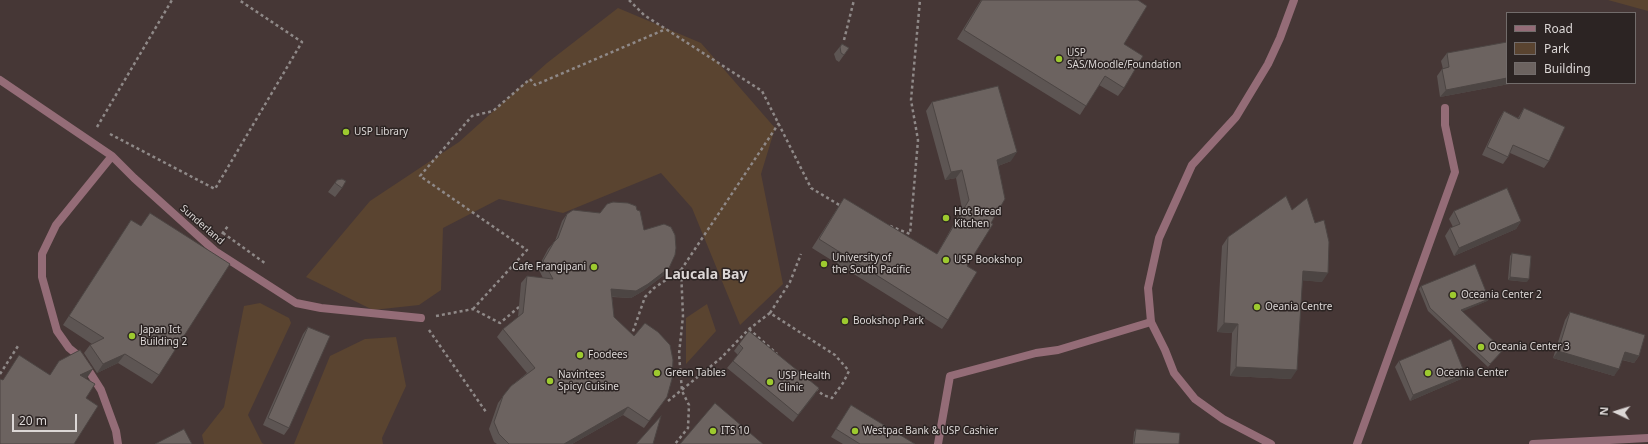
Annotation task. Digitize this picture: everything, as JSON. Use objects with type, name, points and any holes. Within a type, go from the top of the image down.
[{"type":"street","points":[[1271,444],[1223,420],[1195,399],[1174,373],[1165,350],[1151,322],[1148,288],[1159,238],[1192,165],[1236,117],[1268,64],[1280,38],[1294,0]]},
{"type":"street","name":"Sunderland","points":[[0,80],[112,156],[134,178],[215,251],[296,303],[322,308],[422,318]]},
{"type":"street","points":[[1356,444],[1455,172],[1445,125],[1445,108]]},
{"type":"street","points":[[112,156],[56,225],[42,254],[42,277],[57,331],[69,348],[80,357],[101,390],[116,432],[118,444]]},
{"type":"street","points":[[938,444],[950,376],[1036,353],[1058,350],[1151,322]]},
{"type":"street","points":[[1533,444],[1648,438]]},
{"type":"path","points":[[172,0],[97,127],[215,189],[302,42],[239,0]]},
{"type":"path","points":[[629,0],[644,15],[762,91],[811,188],[843,207]]},
{"type":"path","points":[[844,40],[854,0]]},
{"type":"path","points":[[884,223],[910,234],[918,140],[911,100],[920,0]]},
{"type":"path","points":[[473,309],[527,250],[420,176],[472,116],[493,111],[530,79],[535,84],[667,29]]},
{"type":"path","points":[[629,343],[645,297],[654,288],[681,270],[779,123]]},
{"type":"path","points":[[668,401],[721,358],[749,329],[770,313],[790,282],[801,254]]},
{"type":"path","points":[[675,444],[688,428],[689,405],[682,391],[679,354],[682,316],[681,270]]},
{"type":"path","points":[[422,318],[473,309],[500,323],[519,307]]},
{"type":"path","points":[[770,313],[835,355],[849,371],[832,398],[823,395],[812,385]]},
{"type":"path","points":[[749,329],[777,354]]},
{"type":"path","points":[[0,374],[18,346]]},
{"type":"shaded area","name":"University of the South Pacific","points":[[0,0],[1648,0],[1648,444],[0,444]]},
{"type":"green space","points":[[1608,0],[1648,0],[1648,11]]},
{"type":"green space","points":[[618,8],[701,43],[775,128],[761,174],[783,284],[740,325],[692,208],[661,173],[563,213],[499,199],[443,228],[441,290],[419,305],[373,310],[306,277],[370,201],[459,142],[547,63]]},
{"type":"green space","points":[[260,303],[289,318],[291,323],[248,415],[262,443],[264,444],[204,444],[202,435],[224,407],[244,306]]},
{"type":"green space","points":[[707,304],[716,331],[686,364],[686,318]]},
{"type":"green space","points":[[396,337],[406,386],[382,438],[383,444],[294,444],[330,356],[365,339]]},
{"type":"building","name":"USP SAS/Moodle/Foundation","points":[[982,0],[1138,0],[1147,6],[1124,44],[1143,56],[1124,88],[1105,76],[1086,106],[964,30]]},
{"type":"building","points":[[1506,42],[1506,78],[1446,90],[1442,69],[1449,67],[1447,53]]},
{"type":"building","points":[[842,44],[849,48],[844,55],[841,53],[840,47]]},
{"type":"building","points":[[998,86],[1017,152],[997,160],[1005,199],[991,223],[993,224],[967,266],[977,272],[948,320],[819,239],[844,198],[937,254],[969,200],[962,170],[951,172],[932,102]]},
{"type":"building","points":[[1524,108],[1565,127],[1549,161],[1513,145],[1508,157],[1487,147],[1504,111],[1519,119]]},
{"type":"building","points":[[342,179],[346,181],[342,188],[335,183],[337,180]]},
{"type":"building","points":[[1507,188],[1521,221],[1459,248],[1450,228],[1460,224],[1454,211]]},
{"type":"building","name":"Oeania Centre","points":[[1286,196],[1292,210],[1307,198],[1315,223],[1324,220],[1329,242],[1328,273],[1303,271],[1297,370],[1236,367],[1238,324],[1224,323],[1228,237]]},
{"type":"building","points":[[613,202],[628,203],[636,206],[637,210],[640,211],[644,230],[664,224],[671,227],[675,235],[675,255],[669,268],[636,291],[611,289],[614,317],[634,336],[645,323],[658,332],[670,345],[673,360],[672,379],[667,397],[649,421],[628,407],[564,444],[509,444],[499,434],[494,422],[503,396],[511,386],[535,368],[503,329],[523,313],[527,276],[553,279],[543,261],[558,238],[567,214],[573,210],[600,213],[607,204]]},
{"type":"building","name":"Japan Ict Building 2","points":[[150,213],[230,264],[159,375],[125,354],[103,364],[90,345],[104,338],[69,316],[131,220],[141,226]]},
{"type":"building","points":[[1512,253],[1531,256],[1529,279],[1510,277]]},
{"type":"building","points":[[1475,264],[1489,299],[1461,310],[1503,350],[1490,364],[1430,308],[1421,286]]},
{"type":"building","points":[[1570,312],[1645,335],[1639,356],[1625,352],[1619,369],[1558,351]]},
{"type":"building","points":[[308,327],[330,336],[289,428],[268,418]]},
{"type":"building","name":"USP Health Clinic","points":[[749,331],[819,388],[798,415],[733,361],[743,348],[739,344]]},
{"type":"building","name":"Oceania Center","points":[[1451,339],[1465,374],[1413,395],[1399,361]]},
{"type":"building","points":[[80,350],[93,369],[80,375],[95,384],[86,398],[98,406],[74,444],[0,444],[0,379],[3,380],[19,355],[50,375],[59,361]]},
{"type":"building","name":"ITS 10","points":[[715,403],[763,444],[680,444]]},
{"type":"building","points":[[851,405],[915,444],[860,444],[836,429]]},
{"type":"building","points":[[661,416],[653,444],[636,444]]},
{"type":"building","points":[[184,429],[192,444],[155,444]]},
{"type":"building","points":[[1136,429],[1180,433],[1179,444],[1134,444]]},
{"type":"place","name":"USP SAS/Moodle/Foundation","points":[[1059,59]]},
{"type":"place","name":"USP Library","points":[[346,132]]},
{"type":"place","name":"Hot Bread Kitchen","points":[[946,218]]},
{"type":"place","name":"USP Bookshop","points":[[946,260]]},
{"type":"place","name":"University of the South Pacific","points":[[824,264]]},
{"type":"place","name":"Cafe Frangipani","points":[[594,267]]},
{"type":"place","name":"Oceania Center 2","points":[[1453,295]]},
{"type":"place","name":"Oeania Centre","points":[[1257,307]]},
{"type":"place","name":"Bookshop Park","points":[[845,321]]},
{"type":"place","name":"Japan Ict Building 2","points":[[132,336]]},
{"type":"place","name":"Oceania Center 3","points":[[1481,347]]},
{"type":"place","name":"Foodees","points":[[580,355]]},
{"type":"place","name":"Green Tables","points":[[657,373]]},
{"type":"place","name":"Oceania Center","points":[[1428,373]]},
{"type":"place","name":"Navintees Spicy Cuisine","points":[[550,381]]},
{"type":"place","name":"USP Health Clinic","points":[[770,382]]},
{"type":"place","name":"ITS 10","points":[[713,431]]},
{"type":"place","name":"Westpac Bank & USP Cashier","points":[[855,431]]},
{"type":"district","name":"Laucala Bay","points":[[706,275]]}]
